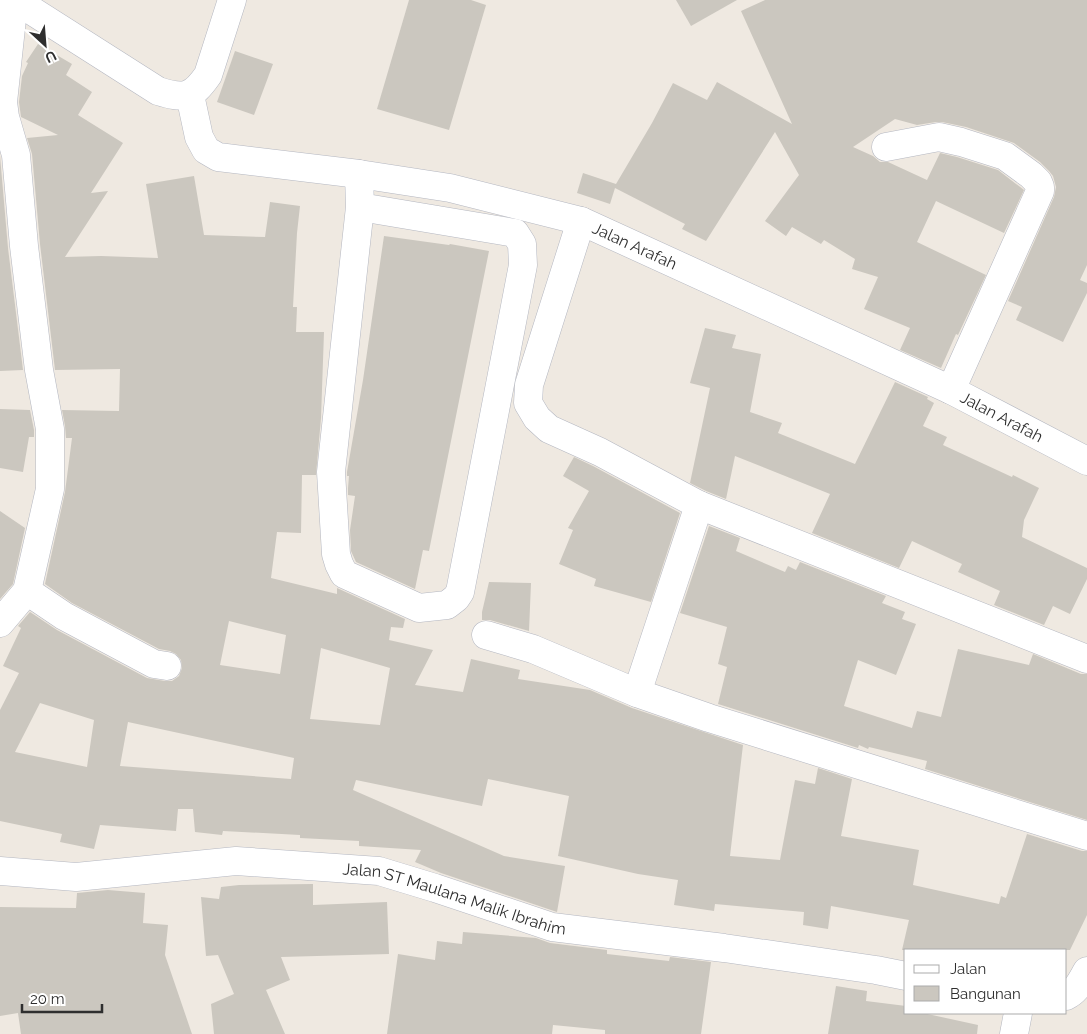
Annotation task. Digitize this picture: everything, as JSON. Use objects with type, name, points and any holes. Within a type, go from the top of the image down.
[{"type":"street","points":[[0,623],[27,591],[50,489],[50,429],[39,370],[25,255],[16,155],[3,102],[14,0],[158,90],[172,95],[190,95],[208,75],[232,0]]},
{"type":"street","name":"Jalan Arafah","points":[[190,95],[199,138],[206,150],[218,157],[359,174],[450,188],[581,221],[951,390],[1087,461]]},
{"type":"street","points":[[886,146],[939,136],[1005,156],[1031,175],[1040,186],[1040,191],[951,390]]},
{"type":"street","points":[[359,174],[360,207],[331,472],[336,554],[344,574],[410,605],[418,608],[447,605],[460,592],[523,266],[522,244],[515,232],[360,207]]},
{"type":"street","points":[[581,221],[529,384],[528,403],[537,418],[549,428],[600,452],[699,505],[1087,659]]},
{"type":"street","points":[[637,693],[699,505]]},
{"type":"street","points":[[27,591],[64,616],[154,664],[167,666]]},
{"type":"street","points":[[486,635],[533,649],[637,693],[709,718],[1087,836]]},
{"type":"street","name":"Jalan ST Maulana Malik Ibrahim","points":[[0,871],[76,877],[236,861],[379,871],[552,927],[724,948],[904,976]]},
{"type":"street","points":[[1067,996],[1077,988],[1087,972]]},
{"type":"street","points":[[1014,1034],[1018,1014]]},
{"type":"building","points":[[409,0],[471,0],[486,5],[449,130],[377,109]]},
{"type":"building","points":[[676,0],[737,0],[691,26]]},
{"type":"building","points":[[765,0],[1087,0],[1087,265],[1080,280],[1087,283],[1087,293],[1063,342],[1016,320],[1022,307],[1008,301],[1054,197],[1056,187],[1053,176],[1040,162],[1014,143],[966,127],[942,122],[917,125],[895,119],[853,147],[873,156],[880,162],[888,162],[927,180],[940,153],[957,157],[998,170],[1024,190],[1004,233],[936,201],[917,242],[986,275],[941,368],[900,350],[910,328],[864,309],[878,277],[852,269],[855,259],[824,240],[821,244],[792,227],[786,236],[765,221],[799,175],[775,132],[706,241],[682,229],[685,224],[615,188],[610,204],[577,193],[583,173],[616,184],[673,83],[707,100],[717,82],[792,124],[741,11]]},
{"type":"building","points":[[38,44],[72,64],[66,75],[92,92],[78,115],[123,143],[91,193],[108,191],[65,257],[158,258],[146,184],[194,176],[204,235],[265,237],[270,202],[300,206],[293,307],[297,307],[296,332],[324,332],[321,418],[316,475],[302,475],[301,533],[277,532],[271,578],[337,594],[337,588],[405,619],[403,628],[391,627],[389,640],[433,650],[415,685],[463,692],[471,659],[520,670],[518,679],[590,690],[632,708],[743,745],[730,856],[780,860],[795,780],[815,784],[818,768],[852,779],[841,836],[919,850],[913,885],[999,904],[1001,896],[1006,898],[1027,834],[1087,851],[1087,915],[1070,950],[902,950],[909,920],[831,906],[828,929],[803,925],[804,912],[715,904],[714,911],[674,905],[678,880],[638,874],[558,856],[569,796],[488,779],[482,806],[356,780],[353,790],[504,856],[565,866],[557,912],[441,873],[415,862],[421,850],[359,846],[359,841],[300,838],[300,835],[223,831],[222,835],[195,832],[193,809],[178,809],[176,831],[100,825],[94,849],[60,842],[62,834],[0,821],[0,710],[19,673],[3,666],[21,628],[18,626],[30,612],[57,630],[147,678],[172,681],[179,676],[182,668],[181,660],[176,654],[159,649],[72,603],[45,584],[65,492],[72,438],[66,438],[62,410],[119,411],[120,369],[55,370],[40,244],[32,154],[27,138],[58,135],[21,117],[19,102],[22,76],[28,63],[26,62]],"holes":[[[229,621],[286,635],[280,674],[220,665]],[[321,648],[390,668],[380,725],[310,719]],[[40,703],[94,720],[87,767],[15,752]],[[128,722],[294,758],[291,779],[120,766]]]},
{"type":"building","points":[[235,51],[273,64],[254,115],[217,102]]},
{"type":"building","points":[[0,156],[8,248],[23,370],[0,371]]},
{"type":"building","points":[[384,236],[489,251],[429,551],[423,550],[415,589],[356,562],[351,551],[350,530],[355,496],[348,495],[349,476],[347,476],[347,472],[363,380]]},
{"type":"building","points":[[705,328],[736,335],[732,348],[761,354],[750,412],[782,423],[778,433],[855,464],[895,382],[928,397],[927,399],[934,403],[923,426],[947,437],[943,445],[1039,488],[1024,520],[1022,537],[1087,568],[1087,579],[1070,614],[1053,606],[1044,625],[994,605],[1000,591],[958,572],[962,564],[912,541],[899,568],[812,533],[830,494],[735,456],[726,499],[690,483],[710,388],[690,383]]},
{"type":"building","points":[[0,409],[30,410],[34,437],[29,437],[23,472],[0,468]]},
{"type":"building","points":[[574,457],[680,513],[651,602],[594,586],[596,579],[559,564],[573,530],[568,528],[589,491],[563,476]]},
{"type":"building","points":[[0,511],[25,528],[13,584],[0,599]]},
{"type":"building","points":[[709,526],[740,538],[736,551],[785,572],[788,566],[796,570],[800,562],[886,596],[882,603],[905,612],[902,619],[916,624],[896,675],[858,660],[844,706],[912,728],[917,711],[941,717],[958,649],[1029,665],[1033,654],[1081,674],[1087,674],[1087,820],[925,769],[927,761],[869,747],[868,749],[859,745],[858,748],[718,704],[727,667],[718,664],[727,627],[680,613]]},
{"type":"building","points":[[489,582],[531,583],[529,631],[490,620],[482,620]]},
{"type":"building","points":[[313,884],[313,905],[387,902],[389,954],[281,957],[290,980],[266,990],[285,1034],[214,1034],[211,1004],[234,994],[218,955],[206,956],[201,897],[219,899],[221,887]]},
{"type":"building","points":[[108,890],[145,893],[143,923],[168,925],[165,955],[192,1034],[21,1034],[18,1013],[0,1016],[0,907],[76,908],[77,893]]},
{"type":"building","points":[[463,932],[536,938],[550,943],[607,950],[607,954],[669,961],[670,957],[711,962],[701,1034],[605,1034],[605,1030],[553,1025],[552,1034],[387,1034],[398,954],[435,960],[437,941],[462,944]]},
{"type":"building","points":[[836,986],[867,991],[866,1001],[904,1006],[904,1014],[928,1014],[978,1025],[977,1034],[828,1034]]}]
